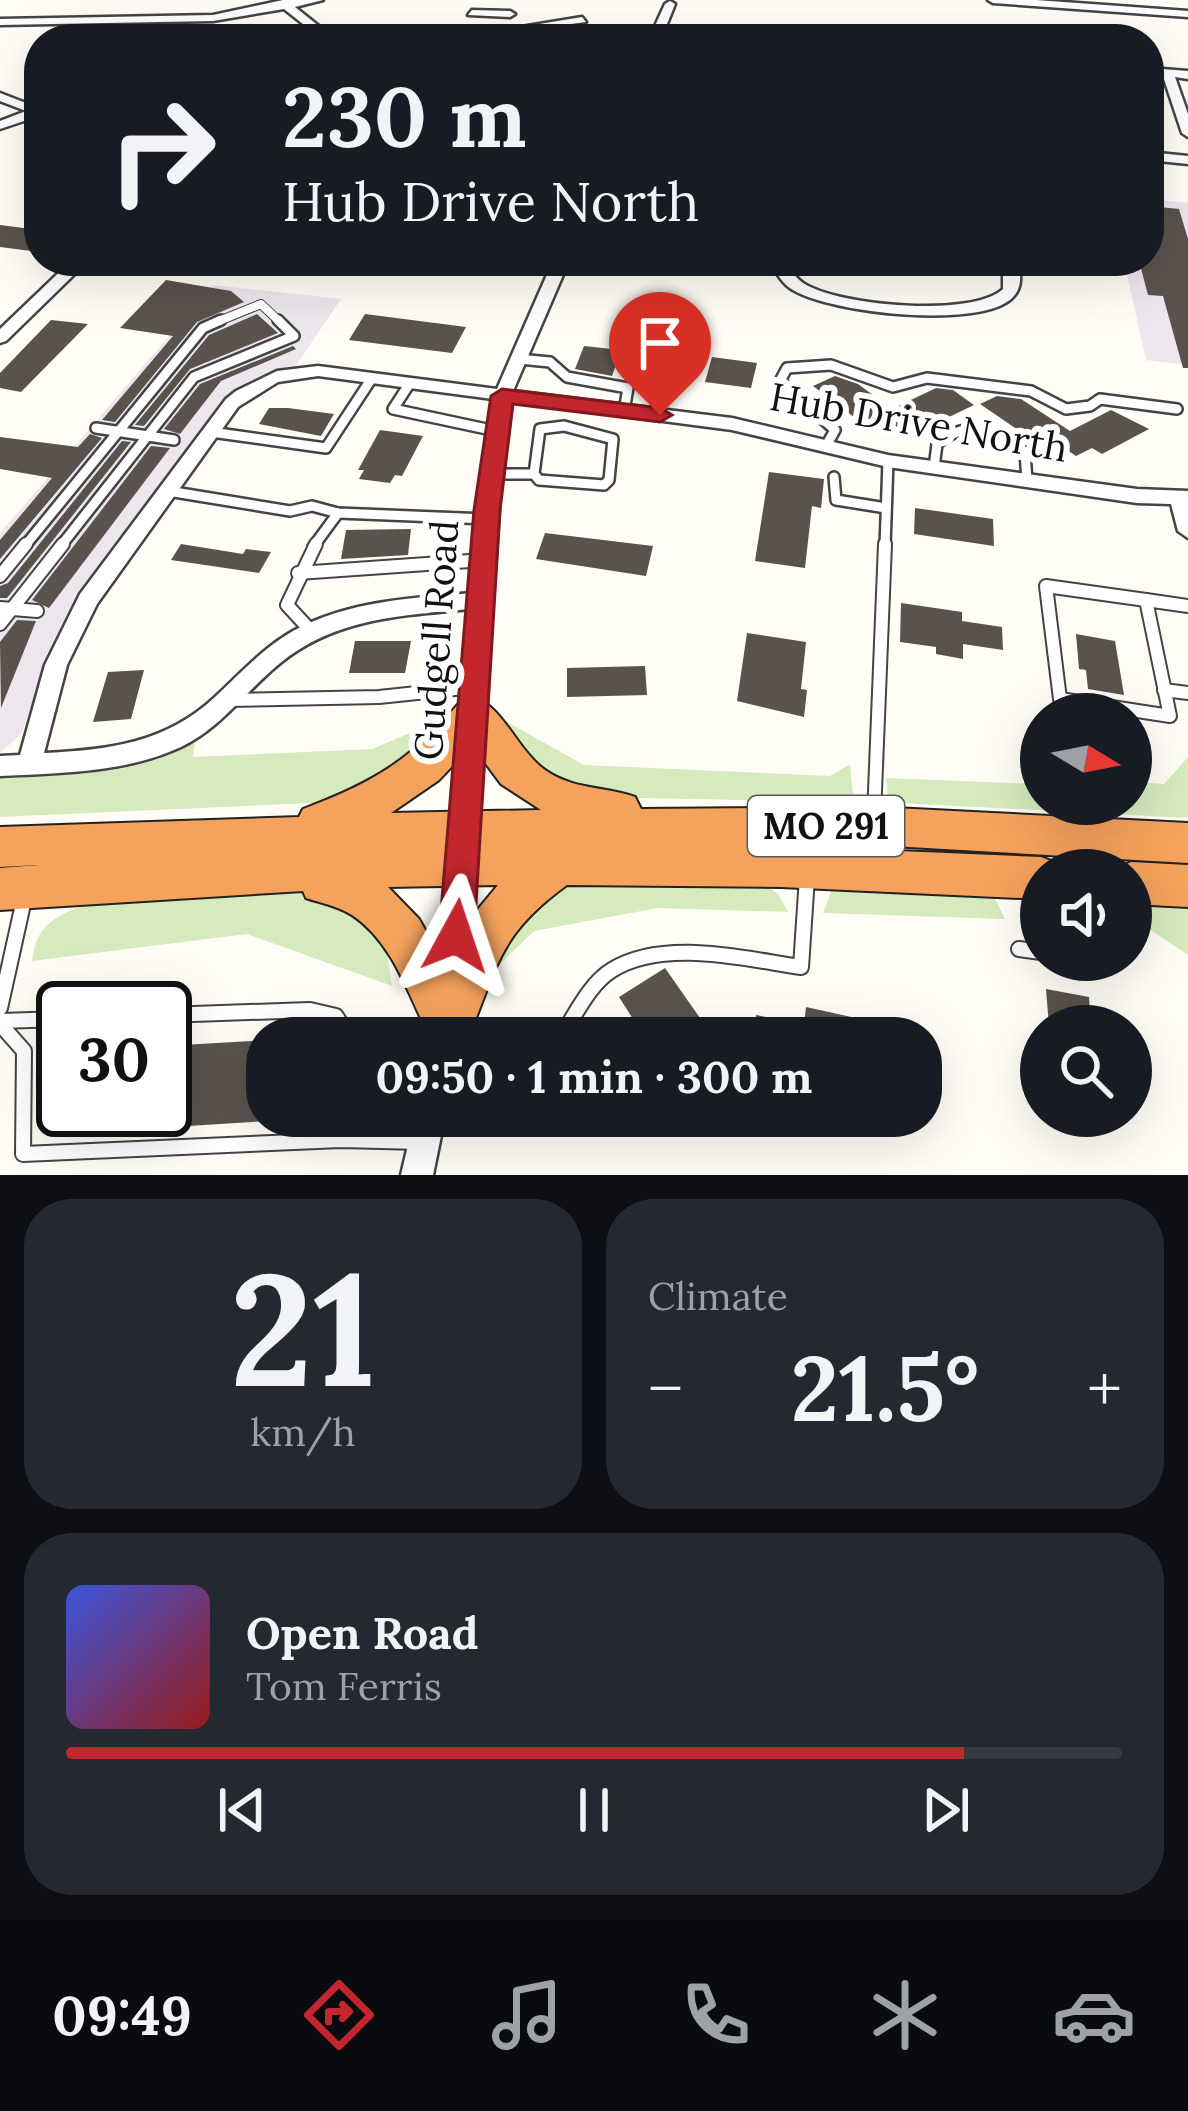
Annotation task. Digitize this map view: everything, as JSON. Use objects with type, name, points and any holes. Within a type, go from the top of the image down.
[{"type":"highway","points":[[254,856],[381,801],[423,772],[476,700],[515,773],[553,799],[597,808],[696,814],[766,827]]},
{"type":"highway","name":"MO 291","points":[[0,847],[254,856],[463,848],[766,827],[874,826],[1188,843]]},
{"type":"highway","name":"MO 291","points":[[463,848],[554,867],[808,868],[1020,877]]},
{"type":"highway","name":"MO 291","points":[[13,888],[254,856]]},
{"type":"highway","points":[[254,856],[375,902],[408,940],[441,1017]]},
{"type":"highway","points":[[450,1017],[460,978],[495,920],[521,889],[554,867]]},
{"type":"street","points":[[0,22],[235,17],[283,3],[318,0]]},
{"type":"street","points":[[993,0],[1147,5],[1188,14]]},
{"type":"street","points":[[283,3],[310,24]]},
{"type":"street","points":[[75,21],[88,4]]},
{"type":"street","points":[[662,24],[670,4]]},
{"type":"street","points":[[472,13],[508,11],[517,24]]},
{"type":"street","points":[[162,24],[166,19]]},
{"type":"street","points":[[564,24],[582,20]]},
{"type":"street","points":[[1164,73],[1188,75]]},
{"type":"street","points":[[1168,73],[1188,133]]},
{"type":"street","points":[[0,338],[64,276]]},
{"type":"street","name":"Gudgell Road","points":[[448,1017],[496,431],[502,396],[555,276]]},
{"type":"street","points":[[786,276],[826,297],[957,311],[982,308],[1004,298],[1013,276]]},
{"type":"street","name":"Hub Drive North","points":[[29,764],[56,665],[88,600],[232,404],[268,378],[319,371],[732,424],[888,461],[1184,498]]},
{"type":"street","points":[[1184,498],[1188,531]]},
{"type":"street","points":[[0,766],[121,757],[174,740],[228,700],[274,655],[312,632],[367,610],[482,600]]},
{"type":"street","points":[[417,1175],[426,1137]]},
{"type":"lane","points":[[0,576],[203,328],[261,304],[294,336],[194,377],[5,608],[0,624]]},
{"type":"lane","points":[[519,358],[550,362],[566,377],[628,388],[624,411]]},
{"type":"lane","points":[[826,446],[835,430],[780,381],[787,368],[805,363],[854,368],[893,387],[927,378],[1031,391],[1066,409],[1090,406],[1100,399],[1177,410]]},
{"type":"lane","points":[[212,432],[326,448],[372,378]]},
{"type":"lane","points":[[410,383],[393,409],[496,431]]},
{"type":"lane","points":[[934,468],[937,444],[956,429],[971,427],[995,431],[1025,452],[1027,481]]},
{"type":"lane","points":[[96,428],[174,440]]},
{"type":"lane","points":[[578,428],[613,440],[609,480],[604,485],[539,480],[533,473],[540,429],[578,428]]},
{"type":"lane","points":[[874,826],[888,461]]},
{"type":"lane","points":[[491,474],[533,473]]},
{"type":"lane","points":[[834,478],[836,500],[886,508]]},
{"type":"lane","points":[[168,491],[290,511],[312,506],[338,512],[487,519]]},
{"type":"lane","points":[[312,632],[287,605],[298,573],[338,512]]},
{"type":"lane","points":[[298,573],[484,560]]},
{"type":"lane","points":[[1146,600],[1170,716],[1060,699],[1046,586],[1146,600],[1188,606]]},
{"type":"lane","points":[[5,608],[38,611]]},
{"type":"lane","points":[[1164,690],[1188,693]]},
{"type":"lane","points":[[228,700],[476,700]]},
{"type":"lane","points":[[576,1017],[612,970],[667,955],[731,956],[801,967],[808,868]]},
{"type":"lane","points":[[0,1008],[13,888]]},
{"type":"lane","points":[[192,1014],[310,1010],[337,1017]]},
{"type":"lane","points":[[0,1023],[36,1020]]},
{"type":"lane","points":[[0,1023],[24,1052],[23,1154],[370,1137]]},
{"type":"lane","points":[[341,1137],[341,1141]]},
{"type":"shaded area","points":[[1164,201],[1188,203],[1188,365],[1146,360],[1127,276],[1164,276]]},
{"type":"shaded area","points":[[213,285],[341,299],[295,367],[257,379],[231,396],[74,609],[44,666],[22,733],[0,753],[0,533]]},
{"type":"green space","points":[[500,718],[584,765],[830,776],[850,764],[853,794],[841,802],[591,797],[555,790]]},
{"type":"green space","points":[[424,727],[411,756],[357,801],[0,817],[0,778],[125,768],[195,742],[193,757],[372,749]]},
{"type":"green space","points":[[1188,757],[1188,818],[1152,816],[1152,783],[1164,784]]},
{"type":"green space","points":[[886,778],[1020,783],[1020,809],[900,803],[888,797]]},
{"type":"green space","points":[[552,884],[765,885],[778,894],[788,912],[658,908],[534,931],[493,971],[495,959]]},
{"type":"green space","points":[[308,889],[339,894],[386,946],[392,986],[247,934],[32,961],[37,939],[51,922],[104,900],[174,891]]},
{"type":"green space","points":[[832,889],[992,893],[1005,919],[823,913]]},
{"type":"green space","points":[[1152,903],[1188,909],[1188,955],[1152,931]]},
{"type":"building","points":[[1164,208],[1179,209],[1188,239],[1188,368],[1183,368],[1163,296],[1148,295],[1143,276],[1164,276]]},
{"type":"building","points":[[0,225],[24,228],[24,250],[0,247]]},
{"type":"building","points":[[166,280],[231,291],[244,302],[197,322],[115,422],[102,420],[173,336],[120,328]]},
{"type":"building","points":[[257,314],[278,333],[190,369],[144,426],[135,425],[209,335]]},
{"type":"building","points":[[365,314],[466,327],[452,353],[349,340]]},
{"type":"building","points":[[51,320],[88,324],[21,392],[0,388],[0,373]]},
{"type":"building","points":[[293,346],[296,349],[221,381],[180,434],[164,429],[200,384]]},
{"type":"building","points":[[584,346],[621,350],[612,376],[575,369]]},
{"type":"building","points":[[712,357],[757,363],[751,388],[705,382]]},
{"type":"building","points":[[835,376],[858,384],[892,409],[936,388],[953,390],[974,405],[920,431],[911,425],[894,433],[874,419],[863,424],[813,386]]},
{"type":"building","points":[[997,396],[1021,399],[1070,431],[1111,410],[1149,429],[1102,454],[1092,448],[1076,456],[1054,441],[1043,447],[980,404]]},
{"type":"building","points":[[269,408],[334,414],[321,436],[259,424]]},
{"type":"building","points":[[380,430],[423,436],[402,476],[395,475],[390,483],[359,479],[364,470],[358,470]]},
{"type":"building","points":[[90,434],[102,438],[0,559],[0,540],[52,478],[0,469],[0,437],[78,447]]},
{"type":"building","points":[[122,441],[131,442],[7,598],[0,598],[0,586],[8,583]]},
{"type":"building","points":[[151,446],[170,448],[49,608],[32,600]]},
{"type":"building","points":[[769,472],[824,479],[821,508],[812,506],[805,568],[755,561]]},
{"type":"building","points":[[915,508],[993,519],[994,546],[914,534]]},
{"type":"building","points":[[411,529],[408,555],[341,559],[346,530]]},
{"type":"building","points":[[545,533],[653,546],[646,576],[536,559]]},
{"type":"building","points":[[181,544],[243,554],[246,549],[271,552],[259,573],[171,560]]},
{"type":"building","points":[[901,603],[962,612],[962,621],[1002,627],[1003,650],[963,644],[963,659],[936,654],[936,647],[900,642]]},
{"type":"building","points":[[17,620],[36,621],[1,708],[0,642]]},
{"type":"building","points":[[747,633],[806,642],[801,689],[807,690],[804,717],[737,701]]},
{"type":"building","points":[[1076,634],[1115,641],[1124,693],[1088,689],[1086,670],[1079,669]]},
{"type":"building","points":[[355,641],[411,641],[405,673],[349,673]]},
{"type":"building","points":[[645,666],[647,695],[567,697],[567,668]]},
{"type":"building","points":[[144,670],[131,719],[93,722],[108,672]]},
{"type":"building","points":[[665,968],[699,1017],[632,1017],[619,997]]},
{"type":"building","points":[[1046,989],[1089,997],[1090,1005],[1047,1005]]},
{"type":"building","points":[[806,1007],[851,1017],[805,1017]]},
{"type":"building","points":[[246,1041],[246,1122],[192,1126],[192,1044]]},
{"type":"route","points":[[456,936],[478,687],[487,510],[502,396],[660,415]]}]
